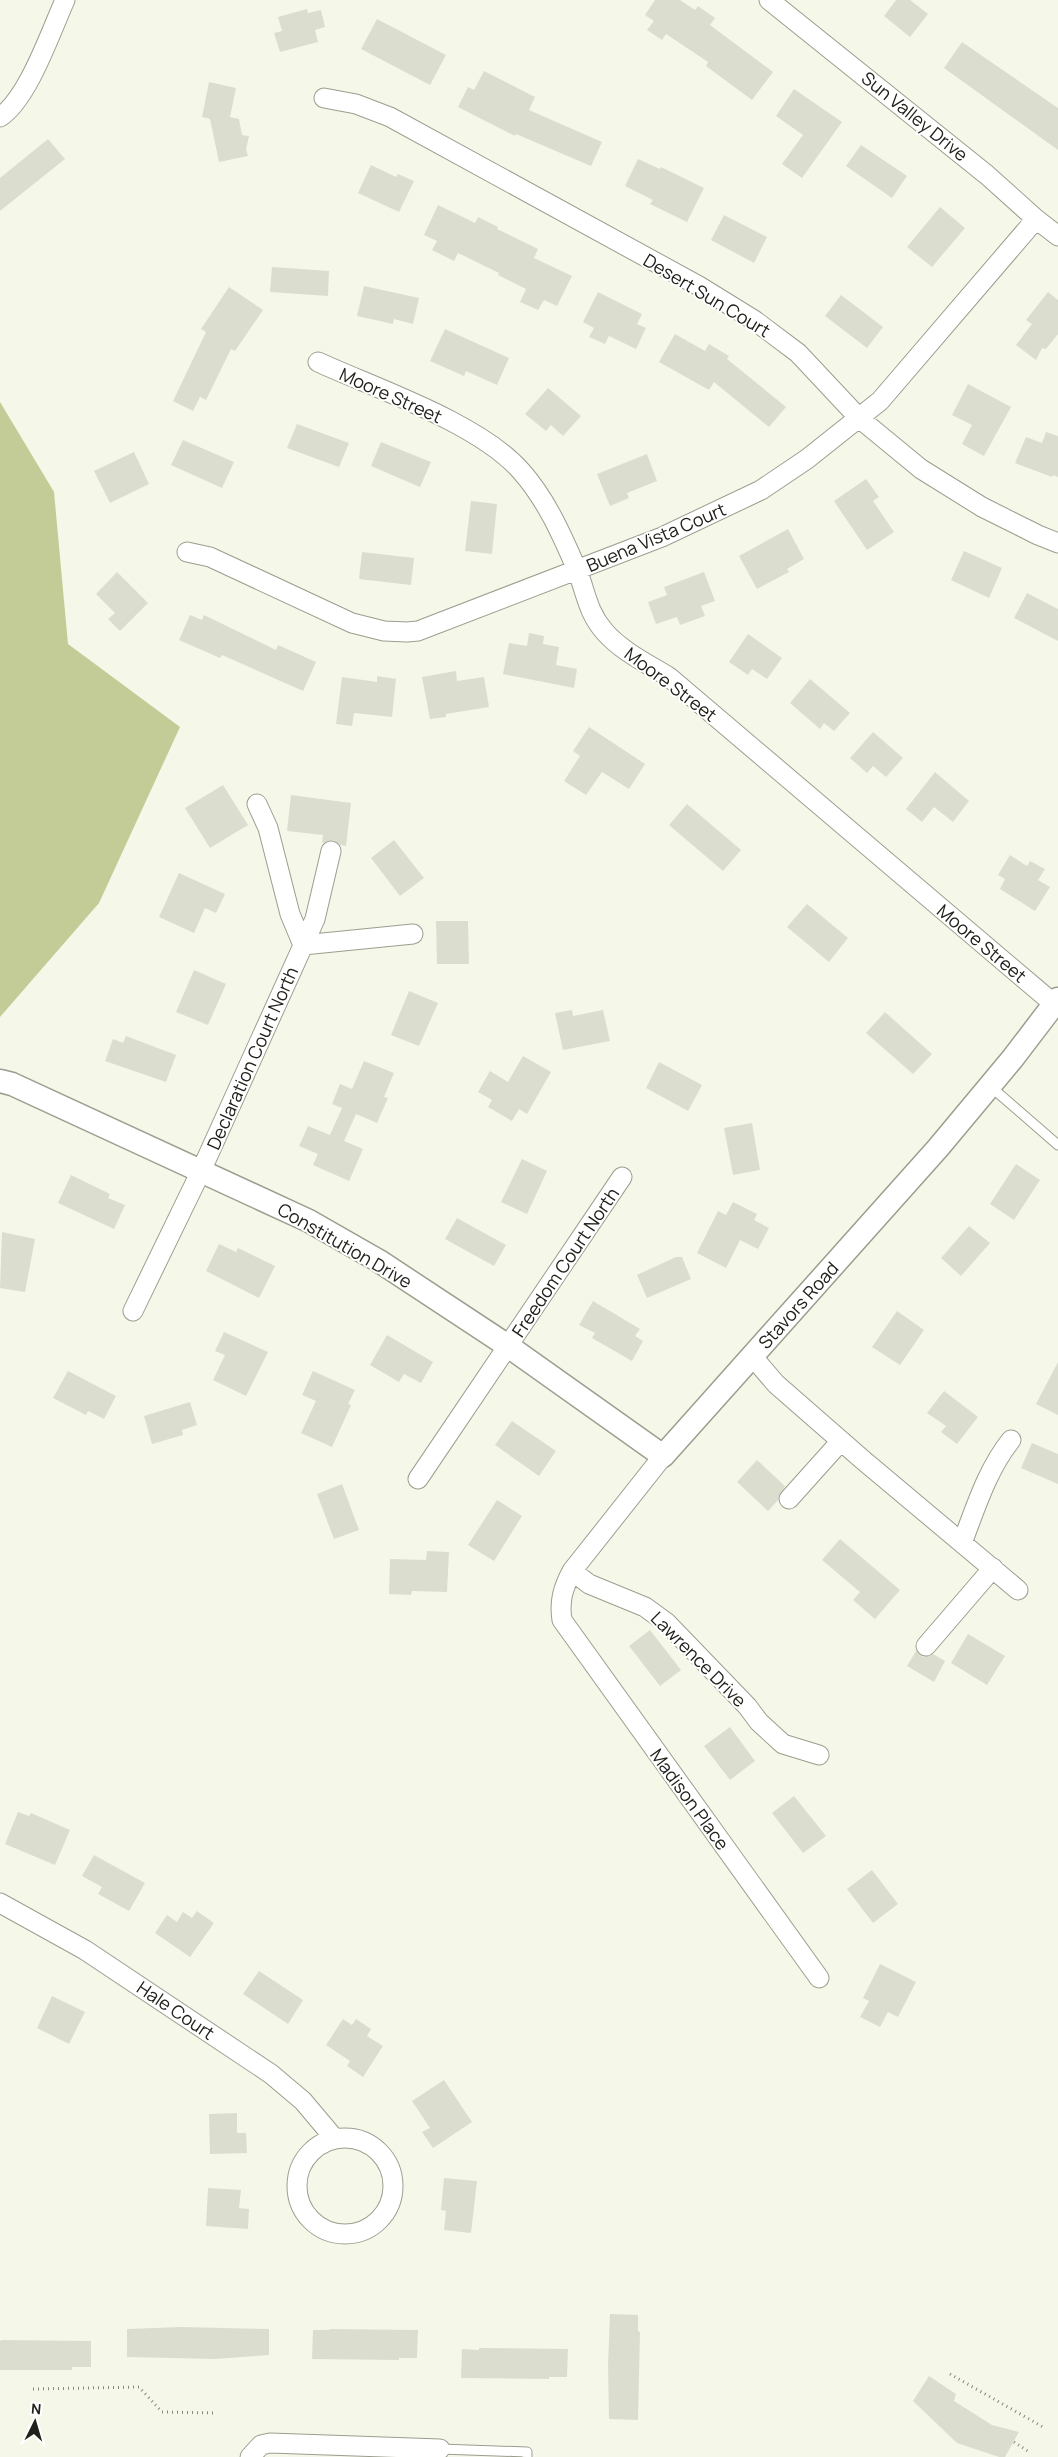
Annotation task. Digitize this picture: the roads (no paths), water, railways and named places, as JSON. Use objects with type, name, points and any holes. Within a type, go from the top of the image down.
[{"type":"street","points":[[0,117],[6,113],[24,89],[65,0]]},
{"type":"street","name":"Sun Valley Drive","points":[[770,0],[987,175],[1036,220],[1058,236]]},
{"type":"street","name":"Desert Sun Court","points":[[324,98],[356,104],[390,117],[699,286],[754,320],[798,353],[858,418],[921,469],[982,507],[1058,543]]},
{"type":"street","name":"Buena Vista Court","points":[[187,552],[210,557],[352,623],[384,631],[418,631],[577,571],[680,529],[760,490],[807,459],[880,401],[1036,220]]},
{"type":"street","name":"Moore Street","points":[[318,362],[474,433],[506,454],[548,507],[577,571],[586,602],[605,632],[624,648],[669,678],[1056,1002]]},
{"type":"street","points":[[257,804],[268,828],[290,914],[304,945],[413,934]]},
{"type":"street","name":"Declaration Court North","points":[[133,1311],[201,1171],[304,945],[320,903],[331,851]]},
{"type":"street","name":"Stavors Road","points":[[562,1620],[560,1605],[563,1589],[572,1571],[663,1456],[938,1148],[1056,1002]]},
{"type":"street","name":"Constitution Drive","points":[[0,1081],[309,1221],[379,1261],[508,1346],[663,1456]]},
{"type":"street","name":"Freedom Court North","points":[[418,1479],[622,1177]]},
{"type":"street","points":[[752,1356],[776,1384],[1018,1590]]},
{"type":"street","points":[[962,1543],[990,1472],[1011,1440]]},
{"type":"street","points":[[789,1499],[841,1441]]},
{"type":"street","points":[[926,1646],[992,1568]]},
{"type":"street","name":"Lawrence Drive","points":[[572,1571],[589,1584],[645,1607],[667,1623],[747,1706],[759,1722],[783,1744],[819,1755]]},
{"type":"street","name":"Madison Place","points":[[562,1620],[818,1978]]},
{"type":"street","name":"Hale Court","points":[[0,1903],[86,1950],[271,2074],[303,2101],[335,2139]]},
{"type":"street","points":[[347,2138],[370,2145],[387,2163],[392,2179],[392,2197],[381,2218],[361,2232],[337,2233],[315,2224],[307,2215],[298,2193],[300,2170],[306,2159],[324,2143],[335,2139],[347,2138]]},
{"type":"street","points":[[250,2457],[262,2445],[270,2443],[404,2452],[440,2449]]},
{"type":"lane","points":[[990,1086],[1058,1146]]},
{"type":"lane","points":[[440,2449],[527,2452],[527,2457]]}]
